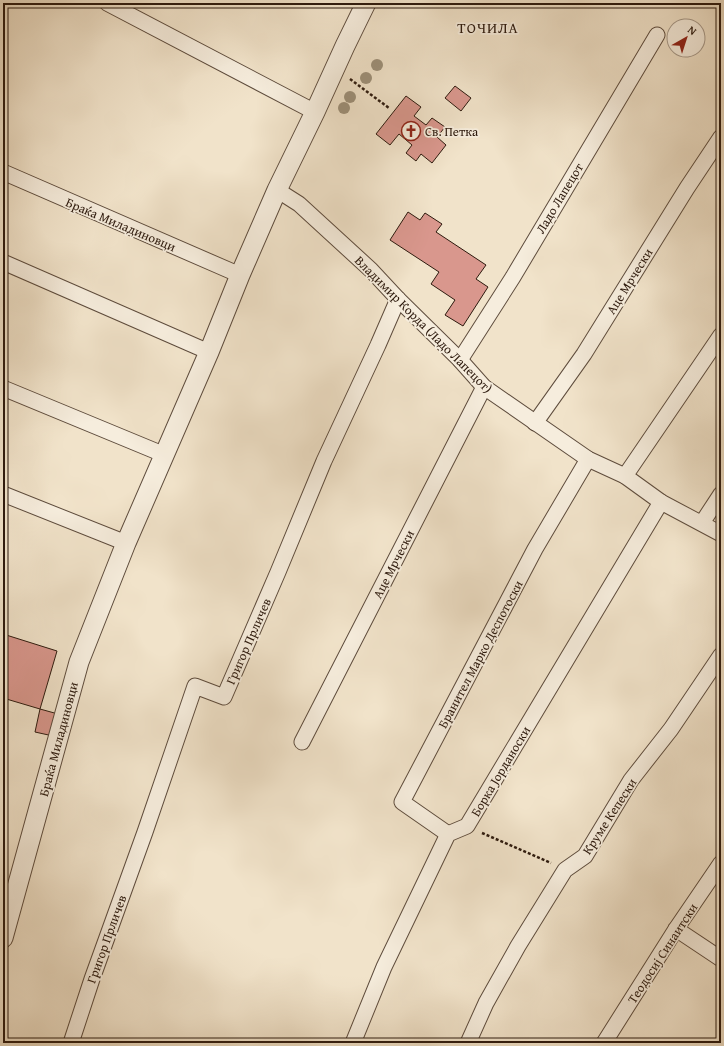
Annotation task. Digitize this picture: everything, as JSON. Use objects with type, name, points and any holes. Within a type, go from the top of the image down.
[{"type":"street","points":[[107,3],[315,112]]},
{"type":"street","name":"Браќа Миладиновци","points":[[3,938],[79,662],[126,543],[165,456],[240,275],[277,190],[315,112],[364,4]]},
{"type":"street","name":"Ладо Лапецот","points":[[460,360],[513,277],[657,36]]},
{"type":"street","name":"Аце Мрчески","points":[[535,423],[584,354],[683,194],[721,136]]},
{"type":"street","name":"Браќа Миладиновци","points":[[3,172],[240,275]]},
{"type":"street","name":"Владимир Корда (Ладо Лапецот)","points":[[277,190],[299,204],[371,270],[460,360],[484,387],[588,459],[625,476],[661,502],[721,534]]},
{"type":"street","points":[[3,262],[209,352]]},
{"type":"street","name":"Григор Прличев","points":[[71,1043],[195,686],[224,697],[324,461],[398,299]]},
{"type":"street","points":[[625,476],[721,335]]},
{"type":"street","name":"Аце Мрчески","points":[[302,742],[484,387]]},
{"type":"street","points":[[3,388],[165,456]]},
{"type":"street","name":"Бранител Марко Деспотоски","points":[[448,834],[402,802],[535,549],[588,459]]},
{"type":"street","points":[[3,494],[126,543]]},
{"type":"street","points":[[702,523],[721,494]]},
{"type":"street","name":"Борка Јорданоски","points":[[448,834],[467,826],[661,502]]},
{"type":"street","name":"Круме Кепески","points":[[468,1043],[493,990],[518,946],[565,870],[585,856],[632,780],[671,729],[721,655]]},
{"type":"street","points":[[353,1043],[384,967],[448,834]]},
{"type":"street","name":"Теодосиј Синаитски","points":[[604,1043],[676,929],[721,863]]},
{"type":"street","points":[[676,929],[721,960]]},
{"type":"path","points":[[335,68],[389,108]]},
{"type":"path","points":[[467,826],[565,870]]},
{"type":"building","points":[[455,86],[471,98],[461,111],[445,98]]},
{"type":"building","name":"Св. Петка","points":[[406,96],[421,107],[414,116],[426,125],[432,118],[445,127],[437,137],[446,145],[432,163],[421,154],[416,161],[406,153],[412,145],[399,134],[390,145],[376,134]]},
{"type":"building","points":[[408,212],[420,220],[425,213],[442,224],[436,232],[486,265],[476,279],[488,287],[463,326],[445,315],[455,300],[431,284],[439,272],[390,240]]},
{"type":"building","points":[[3,634],[57,651],[40,709],[3,698]]},
{"type":"building","points":[[40,709],[58,714],[53,736],[35,732]]},
{"type":"place","name":"Св. Петка","points":[[411,131]]},
{"type":"district","name":"ТОЧИЛА","points":[[488,28]]}]
